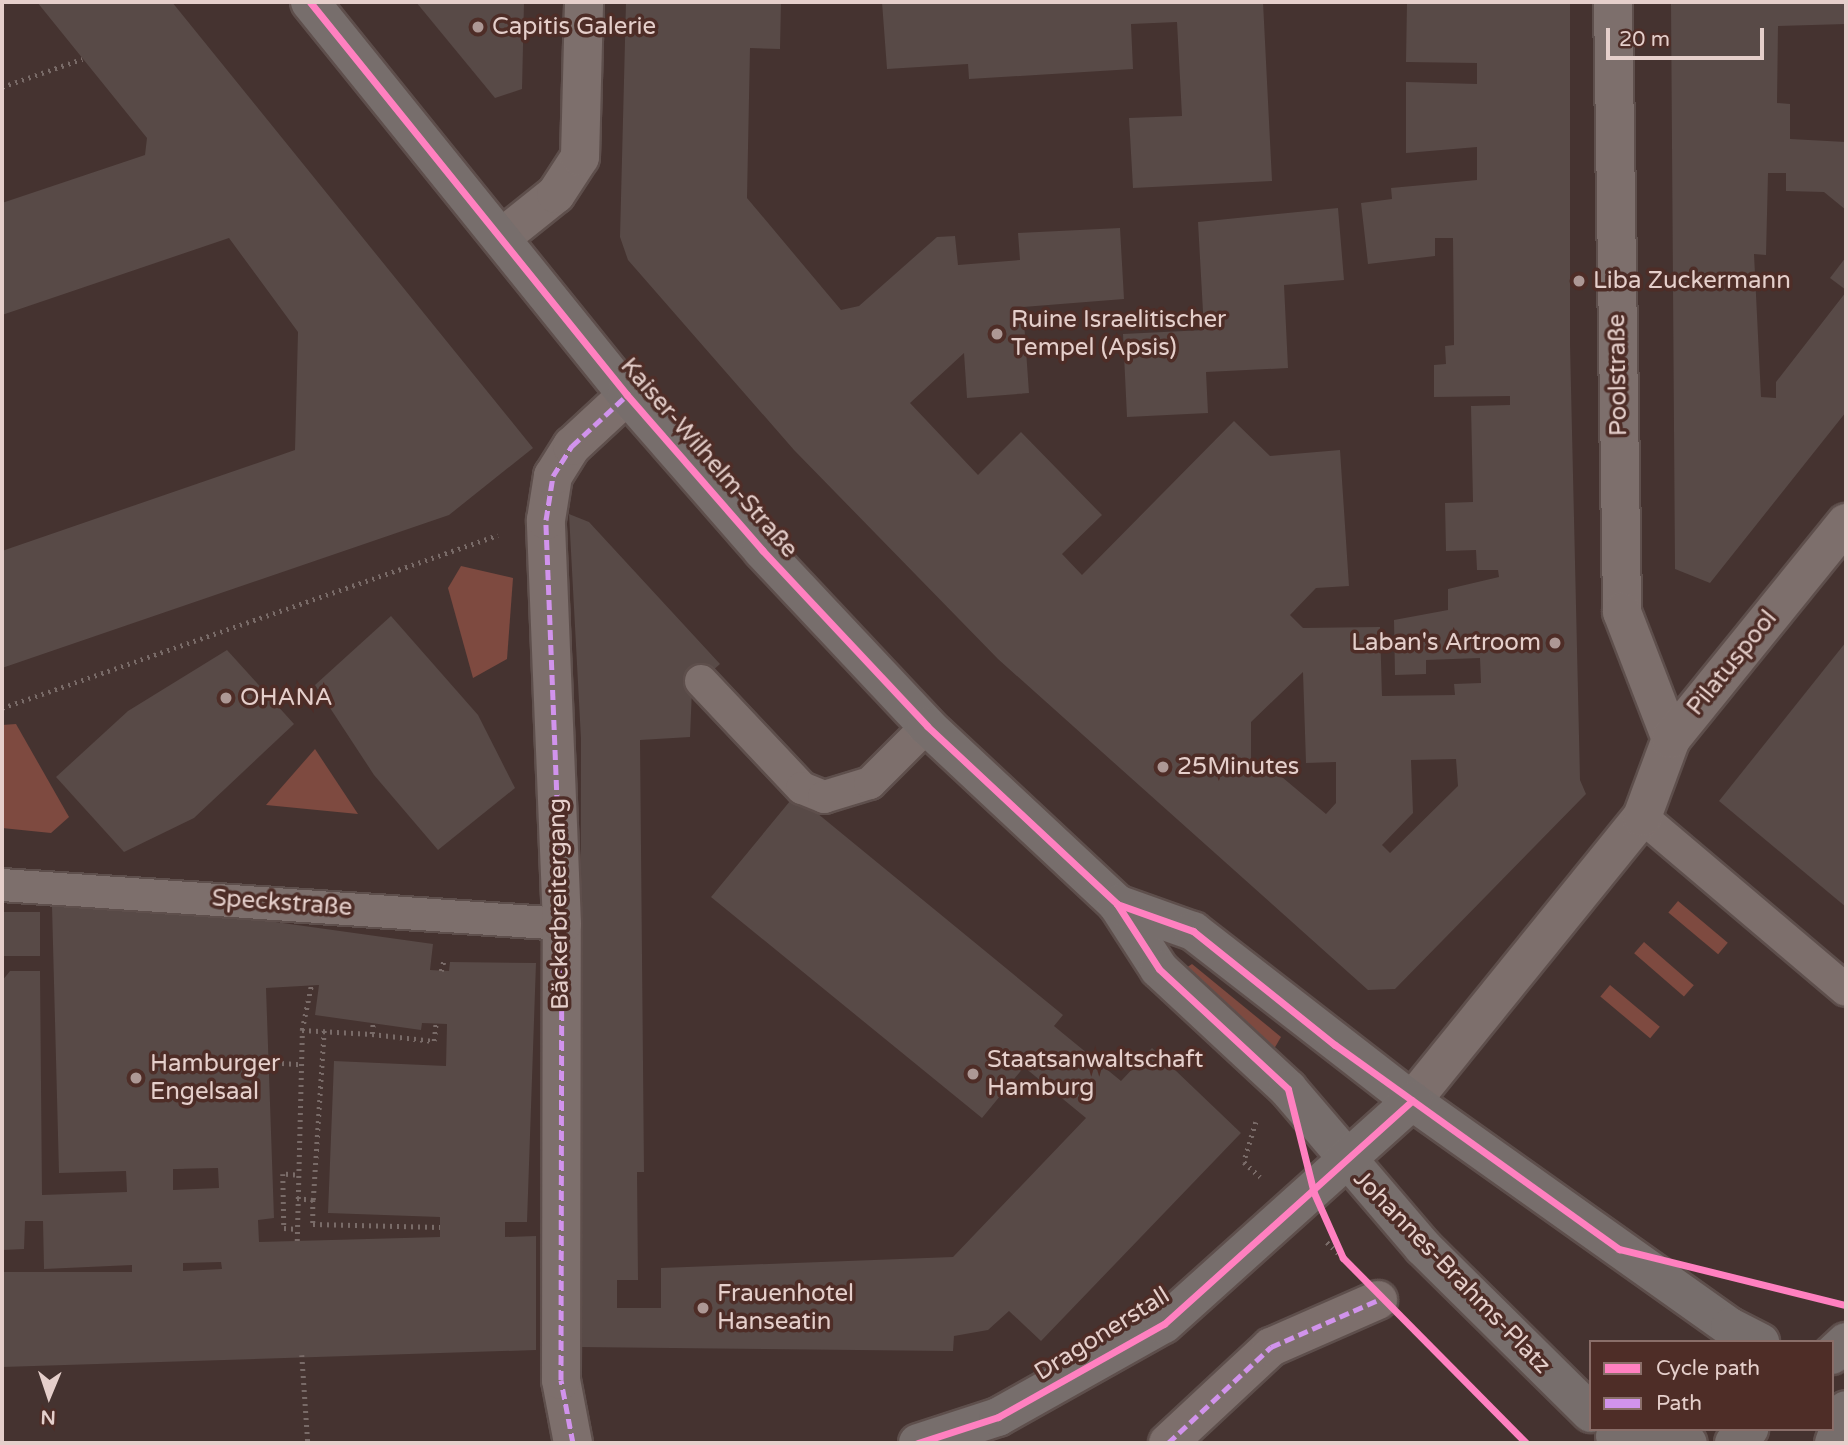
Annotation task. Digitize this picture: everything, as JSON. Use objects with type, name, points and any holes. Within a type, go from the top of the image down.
[{"type":"main road","name":"Kaiser-Wilhelm-Straße","points":[[310,2],[627,395],[927,726],[1118,904],[1159,969],[1288,1089],[1348,1163]]},
{"type":"main road","name":"Kaiser-Wilhelm-Straße","points":[[1118,904],[1193,931],[1412,1101]]},
{"type":"main road","name":"Johannes-Brahms-Platz","points":[[1412,1101],[1348,1163],[1589,1408]]},
{"type":"main road","points":[[1412,1101],[1742,1337]]},
{"type":"main road","name":"Dragonerstall","points":[[918,1443],[1010,1411],[1164,1324],[1348,1163]]},
{"type":"main road","points":[[1846,1409],[1836,1443],[1846,1441]]},
{"type":"main road","points":[[1734,1443],[1747,1431]]},
{"type":"main road","name":"Johannes-Brahms-Platz","points":[[1614,1433],[1688,1443]]},
{"type":"street","points":[[500,238],[556,194],[580,157],[584,2]]},
{"type":"street","name":"Poolstraße","points":[[1613,2],[1622,612],[1671,739]]},
{"type":"street","name":"Bäckerbreitergang","points":[[573,1443],[561,1380],[562,924],[546,520],[553,476],[572,446],[627,395]]},
{"type":"street","name":"Pilatuspool","points":[[1642,817],[1671,739],[1846,523]]},
{"type":"street","name":"Johannes-Brahms-Platz","points":[[1412,1101],[1642,817]]},
{"type":"street","points":[[1168,1443],[1271,1347],[1378,1300]]},
{"type":"lane","points":[[701,681],[802,788],[824,797],[870,782],[927,726]]},
{"type":"lane","points":[[1642,817],[1846,989]]},
{"type":"lane","name":"Speckstraße","points":[[2,885],[562,924]]},
{"type":"path","points":[[2,87],[82,59]]},
{"type":"path","points":[[2,708],[546,520]]},
{"type":"path","points":[[298,1241],[295,1175],[300,1064],[302,1030],[311,986]]},
{"type":"path","points":[[372,1034],[373,1023]]},
{"type":"path","points":[[302,1030],[434,1041],[436,1023]]},
{"type":"path","points":[[324,1030],[313,1224],[440,1227]]},
{"type":"path","points":[[268,1062],[300,1064]]},
{"type":"path","points":[[295,1175],[283,1174],[284,1228],[297,1229]]},
{"type":"path","points":[[298,1198],[313,1200]]},
{"type":"path","points":[[302,1355],[308,1443]]},
{"type":"shaded area","points":[[461,566],[513,578],[507,659],[473,678],[448,588]]},
{"type":"shaded area","points":[[16,724],[69,817],[51,833],[2,828],[2,725]]},
{"type":"shaded area","points":[[315,749],[358,814],[266,805]]},
{"type":"shaded area","points":[[1678,901],[1728,943],[1718,954],[1668,912]]},
{"type":"shaded area","points":[[1644,942],[1694,985],[1684,997],[1634,953]]},
{"type":"shaded area","points":[[1192,964],[1281,1037],[1271,1054],[1183,970]]},
{"type":"shaded area","points":[[1610,985],[1660,1027],[1650,1038],[1600,996]]},
{"type":"building","points":[[37,2],[172,2],[533,448],[449,515],[2,668],[2,551],[295,450],[298,332],[229,238],[2,315],[2,203],[145,155],[147,138]]},
{"type":"building","points":[[416,2],[524,2],[522,89],[495,98]]},
{"type":"building","points":[[626,2],[781,2],[780,49],[750,48],[747,198],[841,310],[859,306],[937,237],[955,236],[958,265],[1020,260],[1018,233],[1120,228],[1124,299],[1023,307],[1029,393],[967,398],[964,353],[910,403],[978,475],[1021,432],[1102,515],[1062,554],[1082,575],[1234,421],[1270,456],[1340,450],[1349,586],[1316,588],[1290,615],[1303,628],[1380,627],[1382,696],[1455,695],[1454,684],[1481,683],[1480,658],[1426,660],[1426,674],[1395,675],[1394,620],[1448,610],[1448,589],[1499,577],[1498,570],[1477,570],[1476,550],[1446,551],[1445,503],[1473,502],[1471,406],[1510,405],[1510,396],[1434,397],[1434,365],[1446,364],[1445,346],[1454,345],[1453,238],[1435,238],[1435,256],[1368,264],[1361,203],[1392,199],[1391,188],[1477,180],[1477,147],[1406,153],[1406,82],[1477,84],[1477,63],[1406,62],[1407,2],[1570,2],[1570,344],[1580,780],[1586,794],[1395,989],[1368,990],[998,659],[794,450],[628,260],[620,237]],"holes":[[[1303,672],[1306,763],[1336,762],[1336,803],[1326,814],[1270,767],[1251,766],[1251,722]],[[1456,759],[1458,786],[1390,853],[1382,845],[1413,813],[1411,760]]]},
{"type":"building","points":[[882,2],[1263,2],[1272,181],[1133,188],[1129,118],[1182,116],[1177,22],[1131,24],[1133,69],[969,79],[968,64],[887,69]]},
{"type":"building","points":[[1671,2],[1846,2],[1846,24],[1778,26],[1777,103],[1790,104],[1790,139],[1846,142],[1846,210],[1824,192],[1786,191],[1786,173],[1768,173],[1766,255],[1754,254],[1761,397],[1776,398],[1776,382],[1846,292],[1846,412],[1710,583],[1675,569]]},
{"type":"building","points":[[1338,208],[1344,280],[1284,285],[1288,368],[1206,372],[1208,413],[1127,417],[1123,334],[1204,330],[1198,222]]},
{"type":"building","points":[[1846,257],[1846,290],[1830,278]]},
{"type":"building","points":[[569,514],[589,522],[720,664],[692,689],[690,737],[640,740],[644,1172],[637,1172],[638,1280],[617,1280],[617,1308],[661,1308],[661,1268],[953,1257],[1086,1118],[1024,1067],[982,1118],[711,897],[795,795],[1063,1015],[1054,1026],[1121,1081],[1152,1048],[1241,1133],[1041,1341],[1009,1311],[988,1330],[954,1336],[953,1351],[580,1347],[581,739]]},
{"type":"building","points":[[391,616],[478,715],[515,788],[438,850],[374,775],[315,685]]},
{"type":"building","points":[[1846,642],[1846,907],[1719,801]]},
{"type":"building","points":[[227,650],[294,724],[194,818],[124,852],[56,777],[128,711]]},
{"type":"building","points":[[52,906],[211,913],[433,944],[430,970],[449,971],[450,962],[536,963],[527,1222],[505,1222],[505,1237],[536,1236],[536,1350],[2,1367],[2,1272],[132,1272],[132,1265],[44,1269],[43,1221],[25,1221],[24,1249],[2,1250],[2,981],[10,971],[40,971],[42,1195],[127,1192],[126,1171],[59,1173]],"holes":[[[319,985],[315,1015],[421,1030],[422,1023],[447,1024],[446,1066],[334,1061],[328,1213],[440,1217],[440,1237],[259,1242],[258,1220],[274,1218],[266,988]],[[218,1168],[219,1188],[173,1190],[173,1169]],[[221,1262],[222,1269],[183,1271],[183,1263]]]},
{"type":"building","points":[[2,912],[40,912],[40,956],[2,956]]},
{"type":"marked path","points":[[573,1443],[561,1380],[562,924],[546,520],[553,476],[572,446],[627,395]]},
{"type":"marked path","points":[[1168,1443],[1271,1347],[1378,1300]]},
{"type":"cycle path","points":[[310,2],[627,395],[762,550],[927,726],[1117,904],[1159,969],[1288,1089],[1314,1193],[1343,1258],[1526,1443]]},
{"type":"cycle path","points":[[1117,904],[1193,931],[1335,1045],[1619,1249],[1846,1305]]},
{"type":"cycle path","points":[[918,1443],[998,1417],[1164,1324],[1412,1101]]},
{"type":"place","name":"Capitis Galerie","points":[[478,27]]},
{"type":"place","name":"Liba Zuckermann","points":[[1579,281]]},
{"type":"place","name":"Ruine Israelitischer Tempel (Apsis)","points":[[997,334]]},
{"type":"place","name":"Laban's Artroom","points":[[1555,643]]},
{"type":"place","name":"OHANA","points":[[226,698]]},
{"type":"place","name":"25Minutes","points":[[1163,767]]},
{"type":"place","name":"Staatsanwaltschaft Hamburg","points":[[973,1074]]},
{"type":"place","name":"Hamburger Engelsaal","points":[[136,1078]]},
{"type":"place","name":"Frauenhotel Hanseatin","points":[[703,1308]]}]
